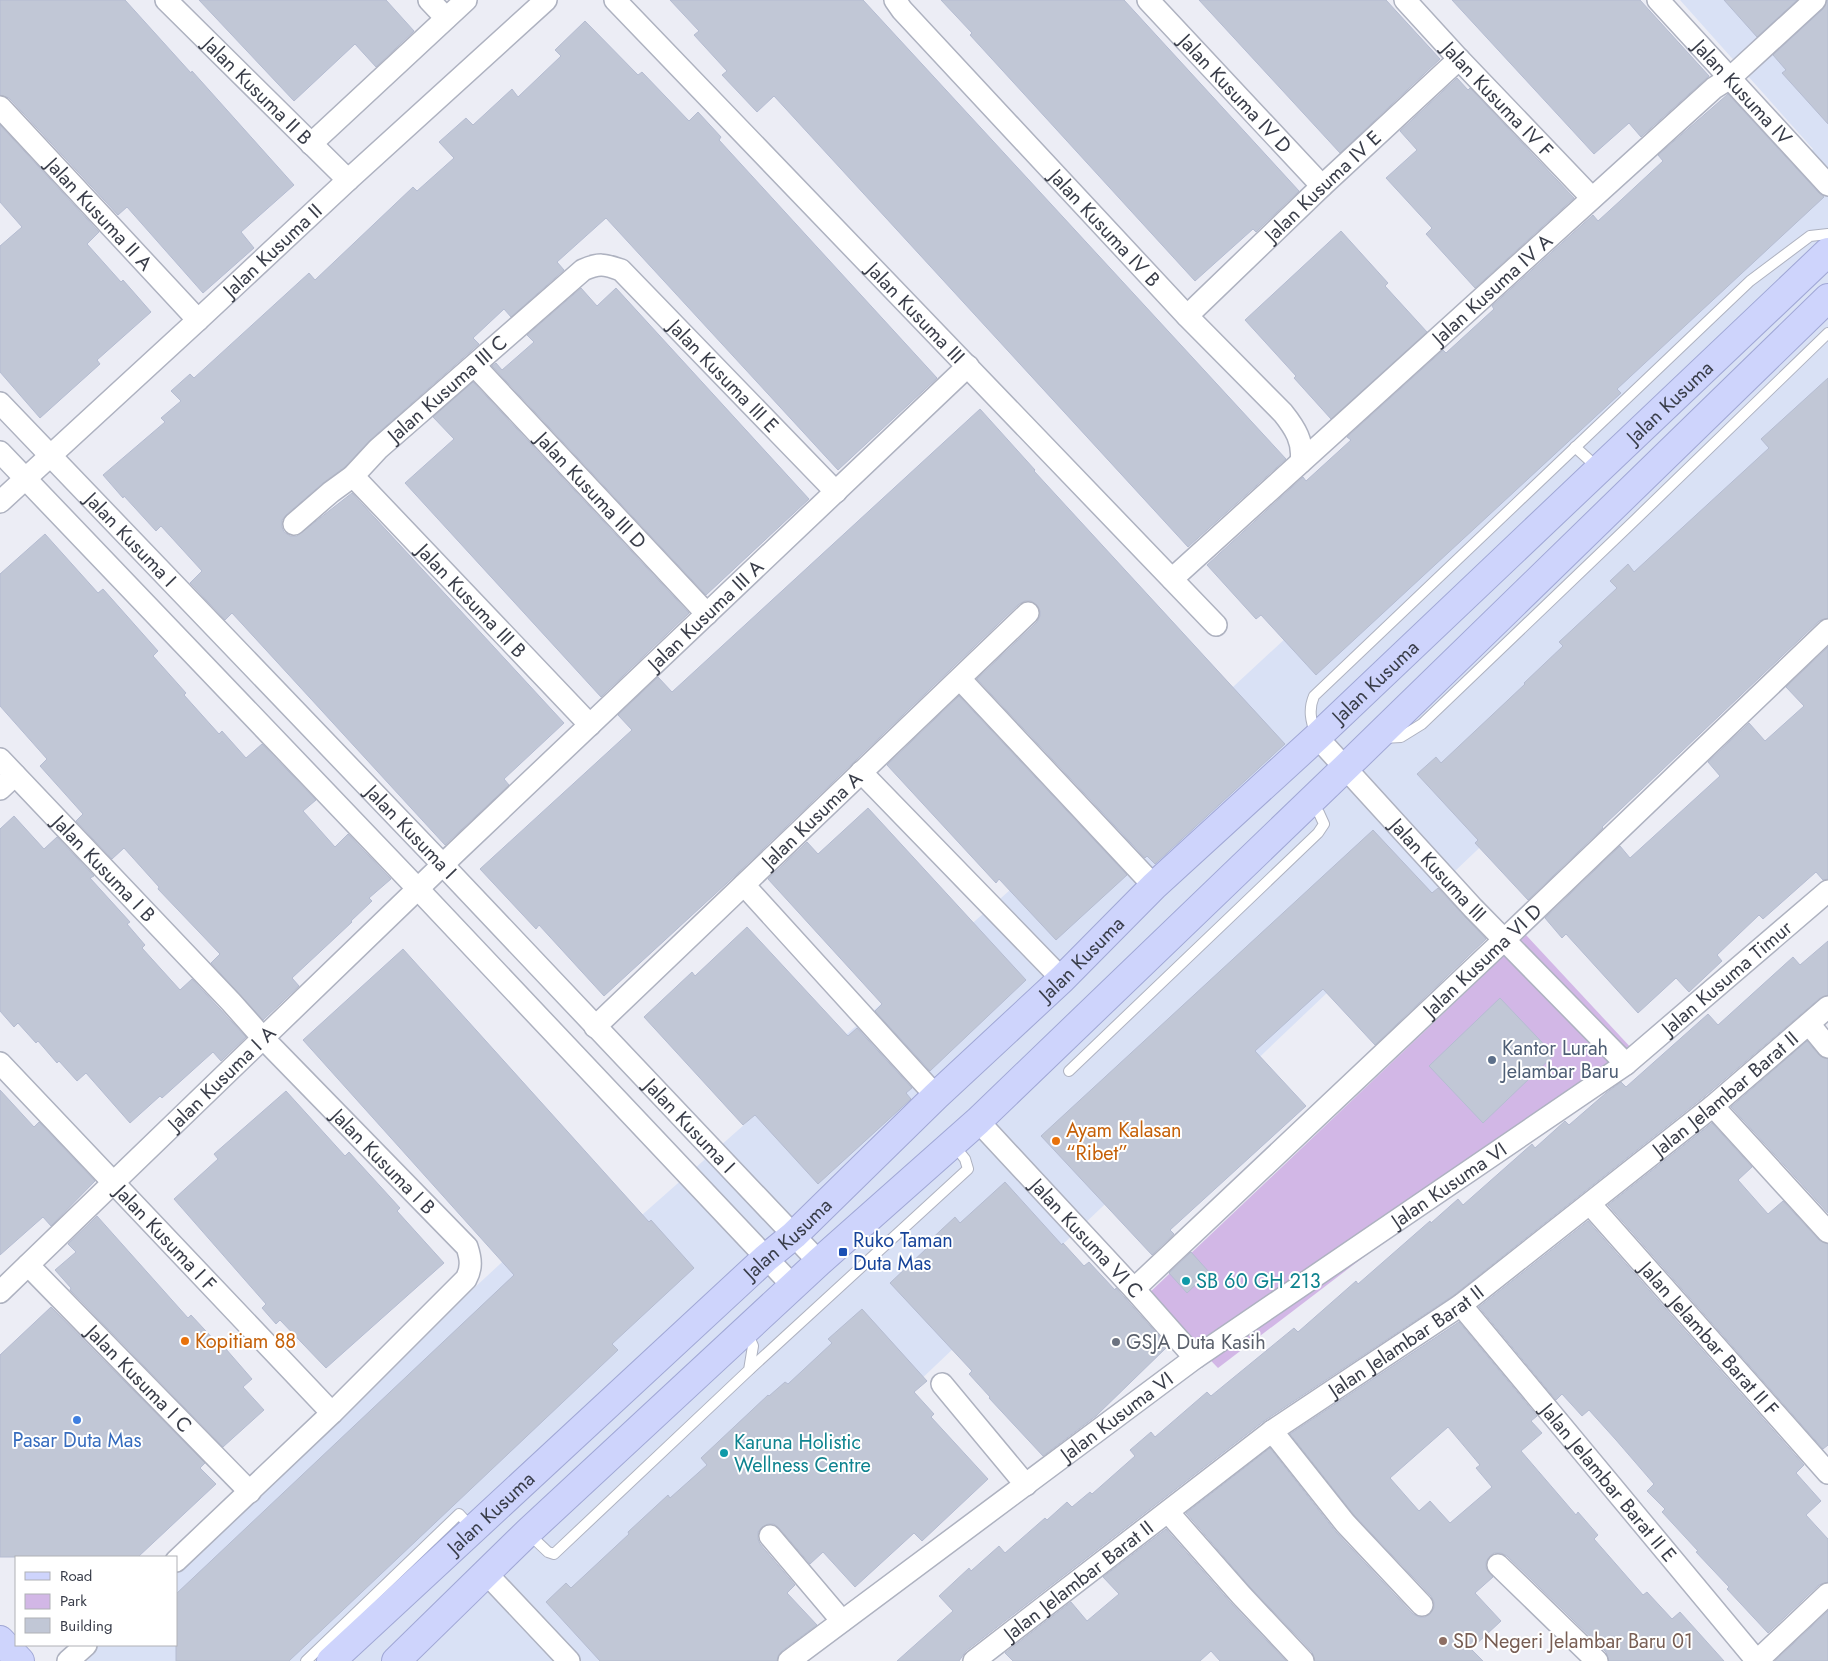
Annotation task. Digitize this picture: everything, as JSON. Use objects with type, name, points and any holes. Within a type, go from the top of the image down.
[{"type":"street","name":"Jalan Kusuma II B","points":[[166,0],[348,180]]},
{"type":"street","points":[[429,0],[446,18]]},
{"type":"street","points":[[311,144],[466,0]]},
{"type":"street","name":"Jalan Kusuma II","points":[[0,502],[348,180],[546,0]]},
{"type":"street","name":"Jalan Kusuma III","points":[[615,0],[1216,625]]},
{"type":"street","name":"Jalan Kusuma IV B","points":[[895,0],[909,18],[1187,316],[1289,421],[1300,440],[1301,462]]},
{"type":"street","name":"Jalan Kusuma IV D","points":[[1148,0],[1322,186]]},
{"type":"street","name":"Jalan Kusuma IV F","points":[[1405,0],[1592,198]]},
{"type":"street","name":"Jalan Kusuma IV","points":[[1658,0],[1828,185]]},
{"type":"street","name":"Jalan Kusuma IV A","points":[[1172,579],[1714,88],[1730,78],[1815,0]]},
{"type":"street","name":"Jalan Kusuma IV E","points":[[1187,316],[1322,186],[1459,59]]},
{"type":"street","name":"Jalan Kusuma II A","points":[[0,108],[198,320]]},
{"type":"street","name":"Jalan Kusuma","points":[[330,1661],[766,1258],[794,1235],[936,1096],[1062,979],[1154,886],[1316,737],[1828,252]]},
{"type":"street","name":"Jalan Kusuma III C","points":[[294,524],[353,476],[378,449],[583,270],[597,264],[608,265]]},
{"type":"street","name":"Jalan Kusuma III E","points":[[608,265],[621,270],[836,492]]},
{"type":"street","name":"Jalan Kusuma","points":[[396,1661],[528,1532],[793,1286],[978,1121],[1375,739],[1627,511],[1828,298]]},
{"type":"street","name":"Jalan Kusuma III D","points":[[475,366],[707,614]]},
{"type":"street","name":"Jalan Kusuma III A","points":[[442,865],[968,366]]},
{"type":"street","name":"Jalan Kusuma I","points":[[0,403],[819,1262]]},
{"type":"street","name":"Jalan Kusuma I","points":[[0,452],[418,889],[793,1286]]},
{"type":"street","name":"Jalan Kusuma III B","points":[[353,476],[590,725]]},
{"type":"street","name":"Jalan Kusuma A","points":[[595,1027],[1028,613]]},
{"type":"street","name":"Jalan Kusuma VI D","points":[[1134,1289],[1505,939],[1828,630]]},
{"type":"street","points":[[960,679],[1154,886]]},
{"type":"street","name":"Jalan Kusuma III","points":[[1316,737],[1473,908],[1626,1064]]},
{"type":"street","name":"Jalan Kusuma I B","points":[[0,759],[8,782],[232,1002],[263,1038],[467,1247],[470,1255],[470,1271],[466,1279],[332,1413],[178,1559]]},
{"type":"street","points":[[861,772],[1062,979]]},
{"type":"street","name":"Jalan Kusuma I A","points":[[0,1292],[442,865]]},
{"type":"street","points":[[744,885],[936,1096]]},
{"type":"street","name":"Jalan Kusuma Timur","points":[[1626,1064],[1828,891]]},
{"type":"street","name":"Jalan Jelambar Barat II","points":[[979,1660],[1272,1431],[1461,1305],[1713,1106],[1828,1007]]},
{"type":"street","points":[[1809,1024],[1828,1047]]},
{"type":"street","name":"Jalan Kusuma I F","points":[[0,1063],[332,1413]]},
{"type":"street","name":"Jalan Kusuma VI","points":[[789,1661],[1195,1358],[1626,1064]]},
{"type":"street","points":[[1713,1106],[1828,1232]]},
{"type":"street","name":"Jalan Kusuma VI C","points":[[978,1121],[1134,1289],[1195,1358]]},
{"type":"street","name":"Jalan Jelambar Barat II F","points":[[1590,1204],[1828,1473]]},
{"type":"street","name":"Jalan Kusuma I C","points":[[28,1265],[250,1492]]},
{"type":"street","name":"Jalan Jelambar Barat II E","points":[[1461,1305],[1757,1661]]},
{"type":"street","points":[[942,1384],[1026,1485]]},
{"type":"street","points":[[1272,1431],[1344,1523],[1422,1605]]},
{"type":"street","points":[[1168,1512],[1241,1595],[1303,1661]]},
{"type":"street","points":[[770,1536],[842,1621]]},
{"type":"street","points":[[1498,1565],[1597,1661]]},
{"type":"street","points":[[486,1573],[569,1661]]},
{"type":"street","points":[[1757,1661],[1828,1594]]},
{"type":"street","points":[[0,1640],[20,1661]]},
{"type":"street","points":[[68,1661],[85,1646]]},
{"type":"lane","points":[[1316,737],[1311,720],[1310,705],[1314,696],[1750,281],[1810,236],[1828,234]]},
{"type":"lane","points":[[1627,511],[1828,333]]},
{"type":"lane","points":[[1574,447],[1599,469]]},
{"type":"lane","points":[[1068,1071],[1318,833],[1324,824],[1319,813],[1309,802]]},
{"type":"lane","points":[[528,1532],[548,1552],[554,1554],[749,1370],[968,1169],[965,1158],[952,1144]]},
{"type":"lane","points":[[746,1330],[754,1346],[749,1370]]},
{"type":"lane","points":[[306,1661],[459,1514],[473,1529]]},
{"type":"shaded area","points":[[1680,0],[1828,0],[1828,516],[625,1661],[72,1661],[88,1646],[178,1646],[178,1562],[513,1252],[583,1267],[1094,816],[1813,149]]},
{"type":"green space","points":[[1526,935],[1634,1051],[1218,1368],[1147,1295]]},
{"type":"building","points":[[0,0],[125,0],[191,73],[192,71],[294,185],[241,232],[254,248],[203,293],[127,207],[118,215],[9,98],[0,95]]},
{"type":"building","points":[[199,0],[386,0],[414,31],[376,67],[355,44],[294,101]]},
{"type":"building","points":[[670,0],[863,0],[1286,459],[1188,547],[774,96],[757,112],[722,75],[727,71],[694,35],[699,31]]},
{"type":"building","points":[[941,0],[1124,0],[1299,191],[1256,232],[1253,229],[1195,281],[970,35],[972,33]]},
{"type":"building","points":[[1199,0],[1386,0],[1440,59],[1340,153]]},
{"type":"building","points":[[1452,0],[1640,0],[1709,76],[1641,137],[1629,123],[1594,154]]},
{"type":"building","points":[[1724,0],[1797,0],[1757,37]]},
{"type":"building","points":[[1827,0],[1828,124],[1782,73],[1786,70],[1773,55],[1823,9]]},
{"type":"building","points":[[585,21],[638,75],[642,72],[689,121],[698,112],[721,137],[719,140],[937,378],[838,470],[606,218],[557,262],[564,270],[511,317],[504,309],[473,338],[479,344],[370,440],[345,467],[286,515],[282,520],[284,532],[290,536],[297,536],[352,493],[564,723],[504,779],[509,785],[445,845],[232,613],[225,620],[190,583],[202,571],[161,526],[156,531],[103,475],[165,422],[161,418],[181,401],[171,391],[190,374],[194,378],[309,273],[315,280],[413,187],[417,191],[454,158],[439,142],[466,118],[473,125],[512,89],[518,97],[561,56],[555,50]]},
{"type":"building","points":[[1457,78],[1468,90],[1470,88],[1574,198],[1475,288],[1426,234],[1432,228],[1386,178],[1417,150],[1400,131]]},
{"type":"building","points":[[1728,94],[1824,197],[1617,389],[1621,393],[1316,675],[1261,615],[1256,619],[1207,565],[1303,477],[1306,481],[1351,440],[1347,437],[1443,350],[1446,353],[1494,309],[1492,306],[1593,215],[1598,221],[1663,161],[1658,155]]},
{"type":"building","points":[[0,125],[99,232],[87,244],[121,282],[123,280],[151,312],[97,360],[100,364],[40,418],[0,372],[0,246],[22,227],[0,202]]},
{"type":"building","points":[[1341,231],[1388,283],[1385,286],[1427,332],[1331,419],[1294,378],[1296,376],[1245,320]]},
{"type":"building","points":[[581,288],[597,306],[616,288],[809,499],[706,595],[492,366],[496,363],[502,370],[534,342],[527,335]]},
{"type":"building","points":[[1828,378],[1828,618],[1819,621],[1528,900],[1475,843],[1478,840],[1417,774],[1436,757],[1441,763],[1525,684],[1563,646],[1559,642],[1617,588],[1610,581],[1628,564],[1634,572],[1769,448],[1761,439]]},
{"type":"building","points":[[473,382],[689,613],[601,697],[405,483],[454,439],[433,417]]},
{"type":"building","points":[[980,409],[1034,471],[1285,744],[1155,864],[1147,856],[1145,858],[977,679],[1037,622],[1040,611],[1037,605],[1031,601],[1025,601],[1019,604],[739,872],[604,996],[539,925],[536,929],[480,869],[632,730],[618,715],[658,677],[672,692]]},
{"type":"building","points":[[45,534],[98,593],[103,589],[158,651],[153,656],[186,693],[184,695],[219,734],[222,731],[246,758],[262,744],[316,800],[303,811],[335,847],[348,834],[391,879],[369,898],[372,901],[352,922],[292,978],[299,986],[263,1020],[211,963],[220,954],[158,889],[159,887],[124,848],[112,859],[76,821],[83,814],[40,766],[47,759],[0,706],[0,574]]},
{"type":"building","points":[[1828,647],[1828,879],[1823,880],[1816,872],[1763,919],[1759,915],[1717,955],[1722,961],[1689,992],[1676,978],[1638,1013],[1566,934],[1562,938],[1545,918],[1620,846],[1630,858],[1720,776],[1708,762],[1749,723],[1765,741],[1804,706],[1786,687]]},
{"type":"building","points":[[959,696],[1127,875],[1056,940],[999,879],[996,883],[887,765]]},
{"type":"building","points":[[868,808],[1026,980],[930,1071],[875,1011],[882,1004],[768,879],[807,842],[818,854]]},
{"type":"building","points":[[14,816],[44,849],[57,837],[94,876],[90,878],[130,922],[127,924],[145,945],[142,948],[180,990],[192,979],[246,1037],[221,1061],[213,1052],[162,1098],[160,1096],[130,1123],[86,1073],[77,1081],[59,1061],[57,1063],[38,1041],[36,1043],[18,1023],[14,1027],[0,1011],[0,829]]},
{"type":"building","points":[[1373,830],[1432,893],[1438,888],[1486,939],[1375,1045],[1323,989],[1255,1051],[1306,1106],[1170,1230],[1174,1234],[1152,1255],[1041,1136]]},
{"type":"building","points":[[747,927],[848,1036],[857,1028],[912,1088],[906,1093],[911,1099],[818,1184],[755,1115],[743,1125],[644,1017],[692,972],[695,976]]},
{"type":"building","points":[[1828,941],[1828,995],[1820,998],[1705,1096],[1454,1295],[1264,1421],[966,1651],[959,1661],[897,1661],[953,1611],[939,1596],[969,1568],[971,1571],[999,1546],[1005,1553],[1045,1518],[1047,1520],[1067,1502],[1072,1507],[1090,1492],[1092,1494],[1135,1456],[1130,1450],[1151,1432],[1155,1437],[1207,1392],[1211,1396],[1294,1328],[1298,1332],[1356,1281],[1358,1284],[1458,1199],[1463,1205],[1532,1144],[1535,1148],[1565,1121],[1569,1125],[1621,1082],[1626,1087],[1708,1014],[1718,1025],[1793,957],[1800,965]]},
{"type":"building","points":[[403,949],[649,1222],[651,1220],[694,1268],[612,1344],[618,1350],[289,1661],[176,1661],[176,1646],[178,1646],[178,1592],[514,1275],[303,1040]]},
{"type":"building","name":"Kantor Lurah Jelambar Baru","points":[[1500,998],[1554,1055],[1483,1123],[1429,1066]]},
{"type":"building","points":[[1807,1041],[1819,1055],[1828,1059],[1828,1213],[1731,1107]]},
{"type":"building","points":[[0,1090],[34,1127],[39,1122],[95,1181],[51,1226],[43,1217],[0,1255]]},
{"type":"building","points":[[286,1091],[345,1156],[349,1152],[400,1208],[397,1211],[444,1263],[326,1368],[280,1320],[276,1324],[262,1308],[266,1304],[174,1199],[218,1159],[214,1154]]},
{"type":"building","points":[[1712,1123],[1752,1167],[1738,1180],[1768,1214],[1783,1201],[1819,1240],[1828,1244],[1828,1445],[1823,1449],[1608,1205]]},
{"type":"building","points":[[1005,1182],[1062,1245],[1063,1243],[1084,1266],[1089,1262],[1115,1290],[1116,1288],[1168,1346],[1096,1416],[1043,1456],[989,1398],[969,1374],[972,1371],[890,1283],[927,1248],[925,1245],[955,1217],[960,1223]]},
{"type":"building","points":[[97,1216],[188,1318],[191,1315],[217,1343],[219,1341],[252,1379],[243,1387],[264,1410],[223,1447],[70,1290],[71,1288],[55,1270],[76,1252],[68,1244]]},
{"type":"building","points":[[1588,1221],[1804,1465],[1796,1473],[1821,1501],[1806,1515],[1828,1539],[1828,1582],[1819,1585],[1768,1633],[1727,1589],[1729,1587],[1662,1512],[1665,1509],[1647,1491],[1654,1484],[1616,1440],[1589,1410],[1582,1416],[1562,1394],[1556,1400],[1479,1307]]},
{"type":"building","name":"SB 60 GH 213","points":[[1191,1252],[1209,1272],[1187,1293],[1169,1273]]},
{"type":"building","name":"Pasar Duta Mas","points":[[51,1307],[205,1463],[200,1468],[216,1484],[139,1556],[0,1557],[0,1355]]},
{"type":"building","points":[[862,1309],[927,1381],[914,1392],[934,1414],[931,1417],[988,1479],[922,1541],[914,1533],[855,1587],[823,1552],[810,1564],[774,1524],[762,1527],[758,1532],[760,1544],[795,1585],[787,1593],[817,1625],[782,1651],[777,1661],[600,1661],[546,1602],[566,1583],[571,1588],[668,1495],[670,1498],[707,1465],[701,1458],[768,1395],[785,1382],[788,1384],[832,1343],[828,1339]]},
{"type":"building","points":[[1459,1322],[1537,1416],[1531,1421],[1542,1433],[1521,1451],[1576,1515],[1578,1512],[1598,1535],[1594,1539],[1643,1595],[1647,1592],[1672,1619],[1680,1612],[1724,1661],[1609,1661],[1606,1652],[1507,1556],[1501,1553],[1494,1553],[1486,1562],[1486,1568],[1493,1577],[1475,1593],[1501,1621],[1471,1649],[1483,1661],[1315,1661],[1312,1652],[1250,1587],[1186,1513],[1270,1448],[1336,1532],[1413,1614],[1425,1617],[1434,1608],[1434,1602],[1431,1596],[1354,1515],[1290,1434]],"holes":[[[1448,1427],[1480,1465],[1476,1468],[1492,1487],[1450,1523],[1430,1501],[1419,1511],[1390,1478]]]},
{"type":"building","points":[[1166,1529],[1232,1604],[1286,1661],[1220,1661],[1211,1651],[1200,1661],[1013,1661],[1005,1653],[1071,1602],[1087,1621],[1119,1594],[1103,1577]]},
{"type":"building","points":[[1828,1611],[1828,1661],[1775,1661]]},
{"type":"place","name":"Kantor Lurah Jelambar Baru","points":[[1492,1060]]},
{"type":"place","name":"Ayam Kalasan “Ribet”","points":[[1056,1141]]},
{"type":"place","name":"Ruko Taman Duta Mas","points":[[843,1252]]},
{"type":"place","name":"SB 60 GH 213","points":[[1186,1281]]},
{"type":"place","name":"Kopitiam 88","points":[[185,1341]]},
{"type":"place","name":"GSJA Duta Kasih","points":[[1116,1342]]},
{"type":"place","name":"Pasar Duta Mas","points":[[77,1420]]},
{"type":"place","name":"Karuna Holistic Wellness Centre","points":[[724,1453]]},
{"type":"place","name":"SD Negeri Jelambar Baru 01","points":[[1443,1641]]}]
